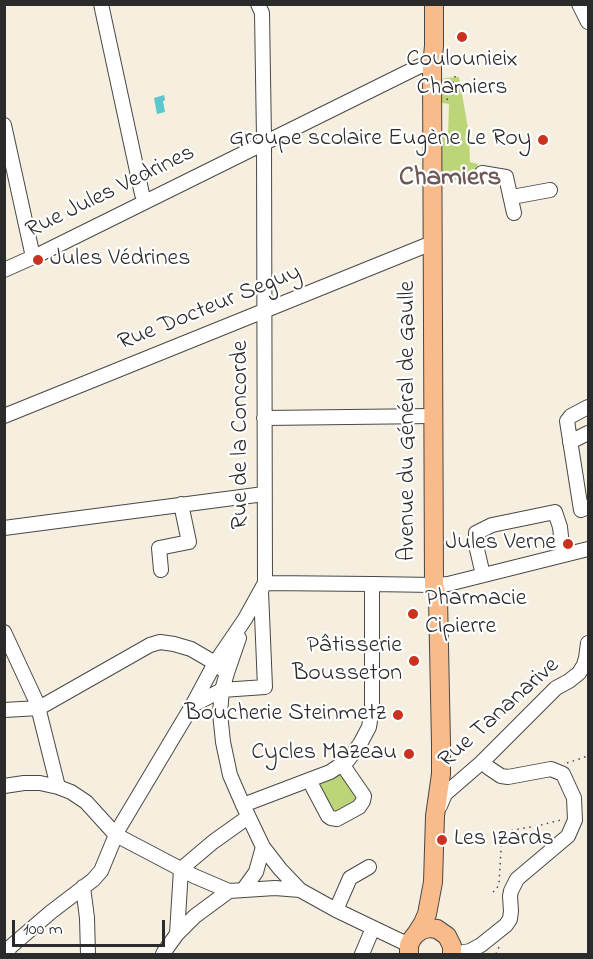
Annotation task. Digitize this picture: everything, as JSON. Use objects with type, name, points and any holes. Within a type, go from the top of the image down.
[{"type":"main road","name":"Avenue du Général de Gaulle","points":[[428,4],[432,66]]},
{"type":"main road","name":"Avenue du Général de Gaulle","points":[[434,4],[432,66],[434,585],[430,598],[435,816]]},
{"type":"main road","points":[[411,944],[427,915],[433,882],[435,816]]},
{"type":"main road","points":[[433,882],[440,924],[450,941],[452,953]]},
{"type":"main road","points":[[411,944],[422,930],[429,928],[443,932]]},
{"type":"street","points":[[101,4],[142,194],[146,201]]},
{"type":"street","name":"Rue de la Concorde","points":[[222,690],[265,687],[263,587],[264,143],[261,14],[258,4]]},
{"type":"street","points":[[579,4],[588,22]]},
{"type":"street","name":"Rue Jules Vedrines","points":[[4,270],[420,66],[432,66]]},
{"type":"street","points":[[4,125],[33,257]]},
{"type":"street","points":[[482,173],[506,177],[514,213]]},
{"type":"street","points":[[512,197],[550,190]]},
{"type":"street","name":"Rue Docteur Seguy","points":[[4,416],[427,245],[433,245]]},
{"type":"street","points":[[585,513],[574,468],[567,421],[571,416],[588,407]]},
{"type":"street","points":[[264,418],[433,416]]},
{"type":"street","points":[[570,442],[588,433]]},
{"type":"street","points":[[574,468],[588,461]]},
{"type":"street","points":[[4,528],[264,494]]},
{"type":"street","points":[[160,570],[159,548],[189,542],[181,504]]},
{"type":"street","points":[[483,575],[476,545],[476,533],[492,525],[555,512],[560,527],[563,555]]},
{"type":"street","points":[[7,951],[101,871],[116,834],[263,587],[434,585],[588,549]]},
{"type":"street","points":[[177,934],[181,869],[245,811],[330,772],[348,760],[360,744],[369,727],[372,708],[372,584]]},
{"type":"street","points":[[245,619],[222,690],[220,713],[230,775],[263,847],[300,890],[336,910],[411,944]]},
{"type":"street","points":[[4,632],[39,708],[58,787]]},
{"type":"street","points":[[4,710],[39,708],[150,645],[160,642],[191,649],[216,663],[227,673]]},
{"type":"street","name":"Rue Tananarive","points":[[435,816],[445,794],[482,762],[556,688],[569,681],[586,666],[588,643]]},
{"type":"street","points":[[192,706],[222,690]]},
{"type":"street","points":[[452,953],[470,951],[482,945],[506,926],[512,911],[510,896],[518,879],[568,836],[574,826],[576,815],[574,798],[559,772],[544,770],[508,777],[495,773],[482,762]]},
{"type":"street","points":[[309,780],[328,816],[337,819],[359,807],[364,796],[342,764]]},
{"type":"street","points":[[4,786],[40,783],[71,792],[86,802],[116,834],[181,869],[236,891],[267,888],[300,890]]},
{"type":"street","points":[[263,847],[267,888]]},
{"type":"street","points":[[163,954],[177,934],[195,916],[236,891],[256,872],[263,847]]},
{"type":"street","points":[[336,910],[350,878],[369,867]]},
{"type":"street","points":[[83,887],[88,954]]},
{"type":"street","points":[[362,954],[373,928]]},
{"type":"path","points":[[446,103],[455,74]]},
{"type":"path","points":[[559,772],[559,765],[588,756]]},
{"type":"path","points":[[493,892],[499,884],[502,832],[537,826],[576,815]]},
{"type":"green space","points":[[459,77],[469,134],[470,162],[478,164],[471,177],[449,181],[442,180],[442,135],[448,135],[449,104],[442,103],[440,81],[445,78]]},
{"type":"green space","points":[[343,772],[359,800],[335,815],[316,786]]},
{"type":"water","points":[[164,95],[165,112],[157,114],[154,98]]},
{"type":"place","name":"Coulounieix Chamiers","points":[[462,37]]},
{"type":"place","name":"Groupe scolaire Eugène Le Roy","points":[[543,140]]},
{"type":"place","name":"Jules Védrines","points":[[38,260]]},
{"type":"place","name":"Jules Verne","points":[[568,544]]},
{"type":"place","name":"Pharmacie Cipierre","points":[[413,614]]},
{"type":"place","name":"Pâtisserie Bousseton","points":[[414,661]]},
{"type":"place","name":"Boucherie Steinmetz","points":[[398,715]]},
{"type":"place","name":"Cycles Mazeau","points":[[409,754]]},
{"type":"place","name":"Les Izards","points":[[442,840]]},
{"type":"district","name":"Chamiers","points":[[450,180]]}]
